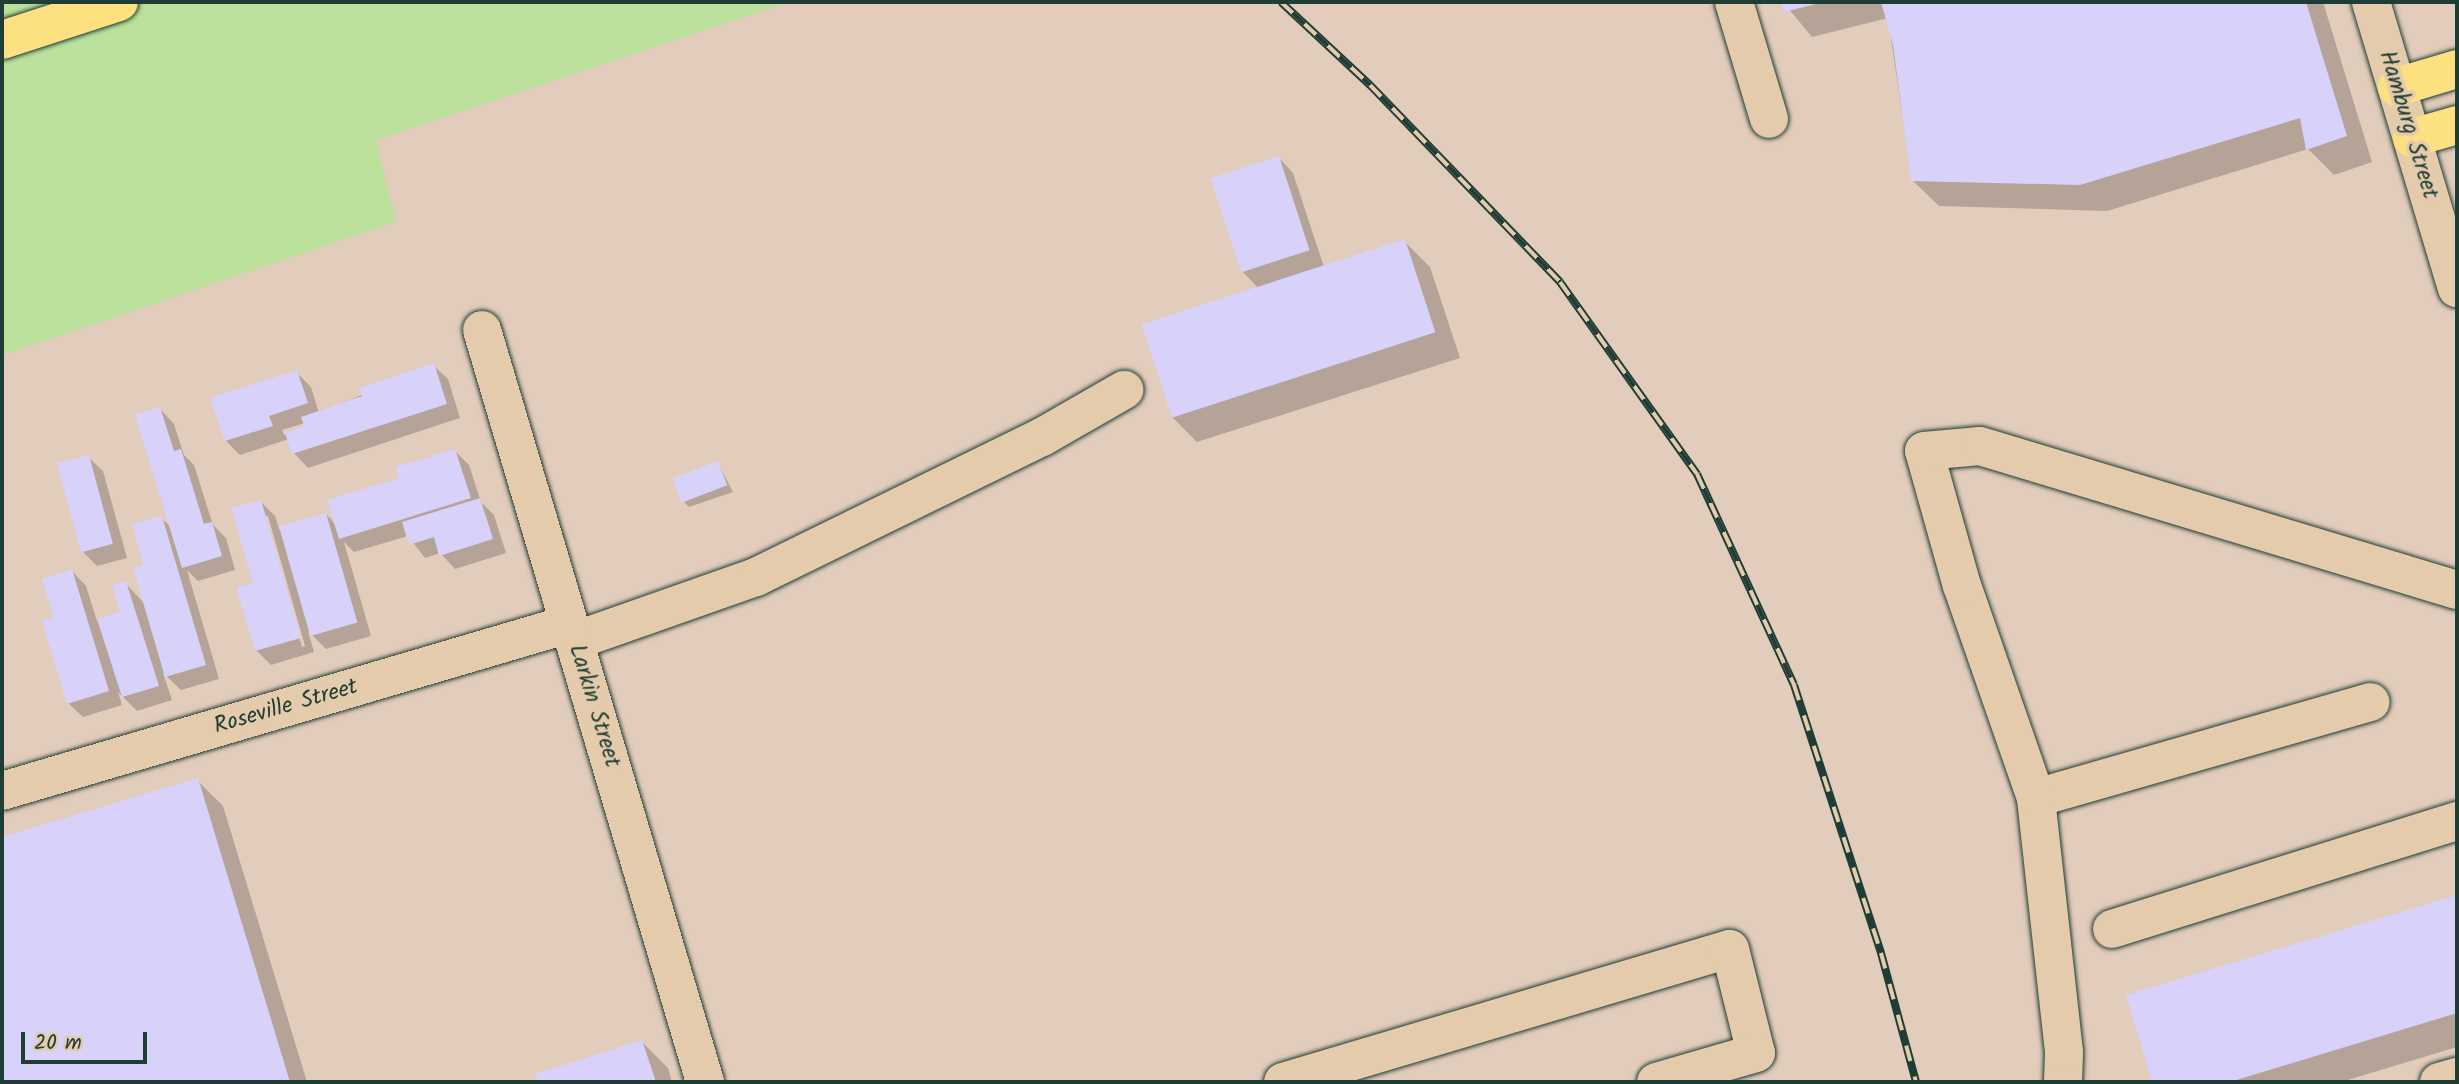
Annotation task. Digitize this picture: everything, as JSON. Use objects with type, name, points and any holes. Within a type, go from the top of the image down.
[{"type":"highway","points":[[2,40],[119,2]]},
{"type":"highway","points":[[2397,87],[2457,69]]},
{"type":"highway","points":[[2412,138],[2457,125]]},
{"type":"street","points":[[1734,2],[1769,120]]},
{"type":"street","name":"Hamburg Street","points":[[2371,2],[2457,288]]},
{"type":"street","name":"Larkin Street","points":[[482,330],[705,1082]]},
{"type":"street","name":"Roseville Street","points":[[2,791],[572,633],[756,577],[1042,437],[1124,390]]},
{"type":"street","points":[[2063,1082],[2064,1052],[2036,798],[1962,586],[1924,451],[1980,446],[2457,590]]},
{"type":"street","points":[[2036,798],[2371,702]]},
{"type":"street","points":[[2112,929],[2457,821]]},
{"type":"street","points":[[1283,1082],[1730,949],[1756,1053],[1656,1082]]},
{"type":"street","points":[[2439,1082],[2457,1077]]},
{"type":"green space","points":[[2,2],[789,2],[376,140],[396,222],[2,355]]},
{"type":"building","points":[[1781,2],[1820,2],[1820,3],[1784,12]]},
{"type":"building","points":[[1881,2],[2306,2],[2347,136],[2306,150],[2300,118],[2080,185],[1911,181],[1893,45]]},
{"type":"building","points":[[1279,156],[1310,250],[1241,272],[1211,178]]},
{"type":"building","points":[[1405,239],[1435,332],[1172,418],[1142,325]]},
{"type":"building","points":[[434,363],[447,404],[292,454],[285,433],[304,426],[301,417],[362,396],[359,388]]},
{"type":"building","points":[[297,370],[308,403],[269,416],[273,426],[225,441],[210,398]]},
{"type":"building","points":[[160,407],[174,451],[181,449],[204,524],[212,522],[222,556],[182,568],[135,415]]},
{"type":"building","points":[[455,449],[471,498],[339,539],[327,500],[399,478],[396,467]]},
{"type":"building","points":[[89,455],[113,544],[81,552],[57,464]]},
{"type":"building","points":[[718,461],[727,485],[682,503],[672,479]]},
{"type":"building","points":[[480,498],[493,539],[439,556],[434,537],[409,545],[402,522]]},
{"type":"building","points":[[261,500],[301,638],[255,651],[236,587],[253,583],[231,508]]},
{"type":"building","points":[[326,513],[357,623],[310,636],[279,527]]},
{"type":"building","points":[[162,516],[206,665],[165,677],[133,568],[143,565],[132,524]]},
{"type":"building","points":[[72,569],[109,691],[67,704],[42,621],[53,617],[42,579]]},
{"type":"building","points":[[126,581],[159,686],[122,697],[97,619],[120,612],[112,585]]},
{"type":"building","points":[[198,778],[290,1082],[2,1082],[2,837]]},
{"type":"building","points":[[2457,895],[2457,1013],[2230,1082],[2152,1082],[2126,995]]},
{"type":"building","points":[[642,1040],[656,1082],[538,1082],[535,1074]]},
{"type":"railway","points":[[1281,2],[1370,85],[1560,282],[1697,474],[1794,685],[1881,953],[1916,1082]]}]
